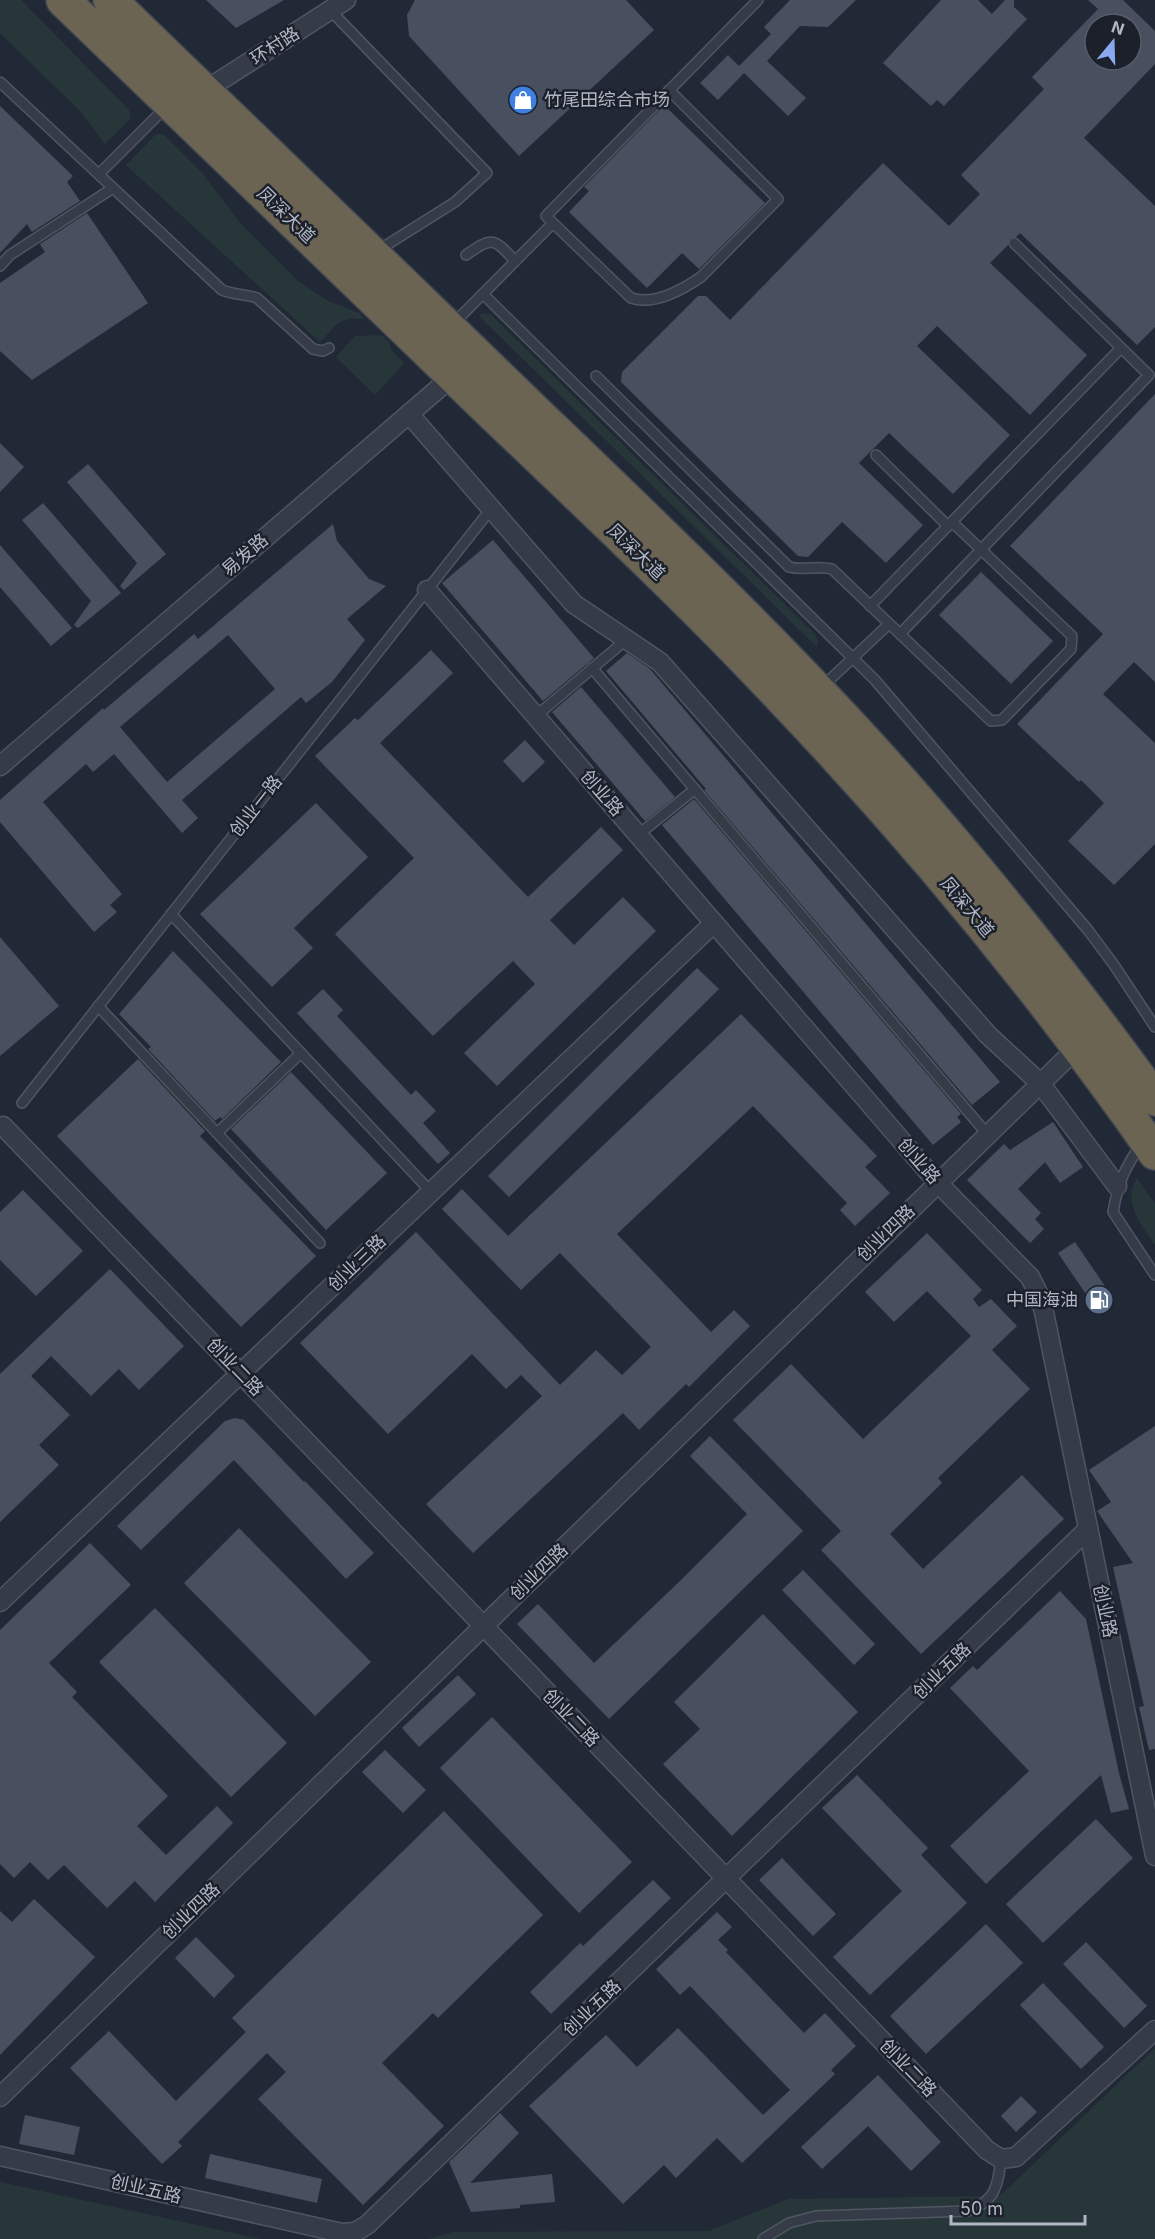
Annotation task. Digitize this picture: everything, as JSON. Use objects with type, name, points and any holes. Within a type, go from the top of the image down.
[{"type":"highway","name":"凤深大道","points":[[63,0],[642,558],[786,702],[921,852],[1007,955],[1150,1146]]},
{"type":"highway","name":"凤深大道","points":[[110,0],[666,537],[817,690],[901,781],[989,883],[1096,1019],[1155,1099]]},
{"type":"street","name":"环村路","points":[[204,91],[346,0]]},
{"type":"street","points":[[449,327],[453,376]]},
{"type":"street","name":"易发路","points":[[0,766],[453,376]]},
{"type":"street","points":[[409,414],[574,604],[660,662],[988,1035],[1040,1083],[1118,1186]]},
{"type":"street","name":"创业路","points":[[427,590],[938,1183],[1030,1277],[1040,1295],[1155,1856]]},
{"type":"street","name":"创业三路","points":[[0,1602],[714,923]]},
{"type":"street","name":"创业四路","points":[[0,2097],[1078,1047]]},
{"type":"street","name":"创业二路","points":[[2,1128],[987,2150],[1001,2159]]},
{"type":"street","name":"创业五路","points":[[0,2156],[342,2233],[356,2232],[367,2225],[1088,1529]]},
{"type":"street","points":[[1001,2159],[1016,2157],[1155,2030]]},
{"type":"lane","points":[[669,90],[778,199],[701,277],[690,285],[652,301],[641,302],[631,298],[546,216],[669,90],[758,0]]},
{"type":"lane","points":[[330,10],[487,173],[455,202],[373,254]]},
{"type":"lane","points":[[0,82],[222,290],[231,294],[257,298],[313,349],[323,351],[329,348]]},
{"type":"lane","points":[[99,174],[170,103]]},
{"type":"lane","points":[[0,266],[10,255],[113,188]]},
{"type":"lane","points":[[449,327],[553,222]]},
{"type":"lane","points":[[466,255],[485,242],[493,241],[515,261]]},
{"type":"lane","points":[[900,634],[1149,375],[1014,243]]},
{"type":"lane","points":[[483,294],[875,680],[1088,930],[1114,964],[1155,1027]]},
{"type":"lane","points":[[870,606],[1120,348]]},
{"type":"lane","points":[[596,376],[789,567],[800,570],[821,566],[832,568],[991,721],[1002,720],[1071,649],[1072,636],[876,455]]},
{"type":"lane","name":"创业一路","points":[[22,1103],[491,509]]},
{"type":"lane","points":[[817,690],[889,624]]},
{"type":"lane","points":[[536,716],[627,639]]},
{"type":"lane","points":[[592,668],[987,1134]]},
{"type":"lane","points":[[638,835],[695,789]]},
{"type":"lane","points":[[171,914],[431,1192]]},
{"type":"lane","points":[[98,1006],[320,1243]]},
{"type":"lane","points":[[217,1133],[301,1053]]},
{"type":"lane","points":[[1150,1146],[1131,1158],[1118,1186],[1113,1212],[1155,1275]]},
{"type":"lane","points":[[762,2239],[789,2223],[816,2216],[968,2211],[986,2202],[993,2194],[998,2185],[1001,2159]]},
{"type":"shaded area","points":[[0,0],[21,0],[129,110],[130,119],[105,144],[81,112],[0,33]]},
{"type":"shaded area","points":[[156,134],[163,134],[203,174],[241,224],[298,281],[328,301],[359,313],[364,319],[343,320],[320,342],[126,165]]},
{"type":"shaded area","points":[[483,313],[490,314],[815,634],[818,641],[817,647],[479,316]]},
{"type":"shaded area","points":[[381,335],[404,363],[375,395],[336,357],[355,336]]},
{"type":"shaded area","points":[[1137,1178],[1155,1204],[1155,1245],[1139,1221],[1132,1205],[1133,1187]]},
{"type":"shaded area","points":[[1155,2048],[1155,2239],[429,2239],[453,2232],[709,2231],[788,2199],[1000,2196]]},
{"type":"shaded area","points":[[0,2182],[260,2239],[0,2239]]},
{"type":"building","points":[[206,0],[284,0],[236,28]]},
{"type":"building","name":"竹尾田综合市场","points":[[415,0],[626,0],[654,30],[519,156],[409,36],[407,15]]},
{"type":"building","points":[[790,0],[856,0],[828,27],[800,26],[767,61],[806,98],[788,116],[744,73],[718,100],[700,83],[728,55],[739,66],[771,34],[764,27]]},
{"type":"building","points":[[941,0],[978,0],[992,14],[1005,0],[1014,0],[1014,7],[1027,19],[944,106],[937,100],[931,106],[883,63]]},
{"type":"building","points":[[1088,0],[1123,0],[1135,12],[1095,12],[1098,9]]},
{"type":"building","points":[[1143,19],[1155,31],[1155,64],[1084,138],[1155,206],[1155,327],[1137,345],[1020,233],[1010,238],[1008,245],[990,263],[1087,355],[1030,415],[937,326],[917,346],[1010,435],[953,494],[889,433],[859,463],[923,525],[886,563],[842,522],[808,557],[798,556],[621,382],[622,372],[698,296],[706,296],[730,320],[883,163],[949,226],[980,194],[961,175],[1044,89],[1032,77],[1083,24],[1083,72],[1143,72]]},
{"type":"building","points":[[664,105],[765,203],[699,269],[682,253],[647,288],[569,212],[589,191],[584,187]]},
{"type":"building","points":[[0,106],[73,176],[67,182],[80,201],[32,232],[27,224],[0,253]]},
{"type":"building","points":[[87,213],[148,303],[32,380],[0,351],[0,283],[45,252],[40,244]]},
{"type":"building","points":[[1155,394],[1155,682],[1134,662],[1103,694],[1155,743],[1155,844],[1114,885],[1068,841],[1104,803],[1017,724],[1103,634],[1010,546]]},
{"type":"building","points":[[0,443],[24,467],[0,492]]},
{"type":"building","points":[[88,464],[166,554],[124,590],[120,586],[137,563],[67,482]]},
{"type":"building","points":[[43,503],[121,593],[78,628],[74,625],[91,601],[22,520]]},
{"type":"building","points":[[333,524],[337,541],[369,579],[386,586],[347,619],[365,640],[332,682],[306,703],[301,697],[182,800],[198,818],[182,833],[114,754],[93,772],[86,764],[43,802],[122,894],[110,905],[117,912],[94,932],[0,822],[0,800],[103,708],[104,710],[194,634],[198,639]],"holes":[[[228,635],[275,689],[167,782],[120,727]]]},
{"type":"building","points":[[493,540],[594,658],[543,701],[442,583]]},
{"type":"building","points":[[0,545],[72,628],[51,646],[0,587]]},
{"type":"building","points":[[981,572],[1053,641],[1011,684],[939,615]]},
{"type":"building","points":[[431,650],[453,673],[380,743],[528,897],[601,827],[623,850],[550,920],[574,945],[623,897],[656,931],[497,1086],[464,1053],[535,984],[513,961],[433,1036],[335,934],[414,858],[315,756],[355,718],[358,720]]},
{"type":"building","points":[[627,653],[650,669],[1000,1082],[972,1105],[704,790],[706,789],[606,671]]},
{"type":"building","points":[[581,687],[675,797],[645,821],[552,712]]},
{"type":"building","points":[[525,740],[545,762],[523,783],[503,761]]},
{"type":"building","points":[[694,799],[961,1114],[957,1117],[961,1122],[933,1145],[662,825]]},
{"type":"building","points":[[316,803],[368,857],[294,928],[313,948],[272,987],[200,914]]},
{"type":"building","points":[[0,937],[59,1006],[0,1056]]},
{"type":"building","points":[[173,951],[281,1062],[222,1119],[220,1117],[215,1121],[119,1014]]},
{"type":"building","points":[[697,968],[719,989],[509,1197],[488,1176]]},
{"type":"building","points":[[323,989],[343,1010],[337,1016],[411,1095],[416,1090],[436,1111],[423,1123],[450,1153],[438,1164],[297,1013]]},
{"type":"building","points":[[741,1014],[877,1156],[865,1167],[890,1193],[855,1226],[840,1210],[847,1203],[753,1106],[617,1234],[711,1332],[734,1310],[750,1326],[689,1387],[686,1384],[639,1430],[623,1413],[473,1553],[426,1504],[542,1396],[521,1375],[506,1389],[472,1354],[388,1434],[300,1343],[416,1232],[560,1385],[596,1350],[622,1375],[651,1347],[560,1253],[521,1290],[442,1209],[462,1189],[508,1236]]},
{"type":"building","points":[[138,1059],[205,1131],[200,1136],[316,1256],[241,1327],[57,1136]]},
{"type":"building","points":[[291,1072],[387,1173],[326,1230],[231,1129]]},
{"type":"building","points":[[1053,1122],[1083,1167],[1060,1183],[1045,1162],[1018,1189],[1041,1213],[1035,1219],[1044,1229],[1030,1243],[967,1180],[1004,1144],[1010,1150]]},
{"type":"building","points":[[23,1190],[83,1251],[36,1296],[0,1260],[0,1212]]},
{"type":"building","points":[[927,1233],[982,1290],[973,1299],[979,1307],[991,1299],[1017,1326],[992,1350],[1030,1389],[938,1478],[942,1483],[890,1534],[923,1569],[1022,1475],[1064,1519],[921,1654],[821,1550],[841,1531],[733,1420],[791,1364],[863,1439],[971,1336],[927,1291],[894,1322],[865,1292]]},
{"type":"building","points":[[1075,1242],[1111,1295],[1094,1306],[1058,1253]]},
{"type":"building","points":[[110,1269],[184,1346],[139,1390],[119,1369],[91,1396],[51,1356],[31,1376],[70,1415],[39,1445],[59,1465],[0,1522],[0,1374]]},
{"type":"building","points":[[235,1418],[244,1420],[374,1553],[346,1579],[234,1460],[141,1550],[117,1526],[225,1421]]},
{"type":"building","points":[[1155,1426],[1155,1749],[1149,1750],[1139,1707],[1144,1706],[1113,1567],[1133,1563],[1097,1511],[1111,1502],[1089,1470]]},
{"type":"building","points":[[710,1436],[803,1531],[609,1719],[517,1624],[538,1604],[594,1663],[681,1580],[747,1514],[690,1456]]},
{"type":"building","points":[[239,1528],[371,1662],[315,1716],[184,1583]]},
{"type":"building","points":[[90,1543],[131,1585],[49,1663],[77,1692],[72,1697],[168,1796],[137,1826],[166,1855],[217,1806],[233,1823],[155,1902],[135,1881],[107,1908],[64,1865],[48,1880],[30,1862],[14,1878],[0,1864],[0,1630]]},
{"type":"building","points":[[803,1570],[875,1644],[854,1665],[782,1590]]},
{"type":"building","points":[[1060,1591],[1086,1619],[1119,1773],[1129,1809],[1111,1813],[1101,1775],[986,1884],[950,1846],[1029,1771],[950,1688],[973,1666],[977,1670]]},
{"type":"building","points":[[155,1608],[287,1743],[231,1797],[99,1662]]},
{"type":"building","points":[[763,1614],[858,1712],[732,1836],[663,1764],[700,1729],[674,1702]]},
{"type":"building","points":[[458,1675],[476,1694],[419,1747],[402,1728]]},
{"type":"building","points":[[492,1717],[632,1862],[579,1913],[440,1768]]},
{"type":"building","points":[[385,1750],[426,1790],[403,1813],[362,1772]]},
{"type":"building","points":[[857,1775],[928,1848],[921,1855],[967,1903],[870,1995],[833,1957],[902,1891],[822,1808]]},
{"type":"building","points":[[444,1811],[543,1915],[438,2018],[433,2013],[382,2063],[444,2126],[363,2205],[258,2099],[286,2072],[267,2053],[178,2142],[182,2146],[162,2164],[70,2068],[109,2031],[176,2101],[246,2032],[232,2018]]},
{"type":"building","points":[[1096,1819],[1133,1858],[1043,1943],[1006,1904]]},
{"type":"building","points":[[782,1858],[836,1914],[813,1936],[759,1880]]},
{"type":"building","points":[[653,1880],[671,1898],[551,2014],[530,1992],[580,1943],[583,1946]]},
{"type":"building","points":[[34,1899],[95,1957],[0,2055],[0,1911],[12,1922]]},
{"type":"building","points":[[717,1912],[732,1927],[718,1940],[728,1950],[726,1952],[804,2033],[825,2013],[856,2046],[831,2070],[835,2074],[742,2163],[717,2138],[676,2178],[664,2165],[623,2204],[529,2106],[606,2035],[637,2067],[678,2028],[763,2115],[790,2090],[690,1986],[680,1995],[656,1969]]},
{"type":"building","points":[[986,1924],[1023,1963],[926,2054],[890,2016]]},
{"type":"building","points":[[196,1937],[235,1976],[214,1998],[175,1958]]},
{"type":"building","points":[[1086,1942],[1147,2006],[1124,2028],[1063,1964]]},
{"type":"building","points":[[1043,1983],[1104,2047],[1081,2069],[1020,2005]]},
{"type":"building","points":[[878,2075],[941,2142],[911,2171],[868,2126],[822,2169],[801,2147]]},
{"type":"building","points":[[1021,2096],[1037,2112],[1016,2132],[1001,2116]]},
{"type":"building","points":[[500,2113],[519,2133],[470,2183],[552,2174],[555,2202],[520,2205],[520,2208],[471,2212],[449,2162]]},
{"type":"building","points":[[25,2115],[80,2127],[74,2155],[19,2144]]},
{"type":"building","points":[[210,2154],[322,2179],[317,2203],[205,2178]]},
{"type":"place","name":"竹尾田综合市场","points":[[523,100]]},
{"type":"place","name":"中国海油","points":[[1099,1300]]}]
